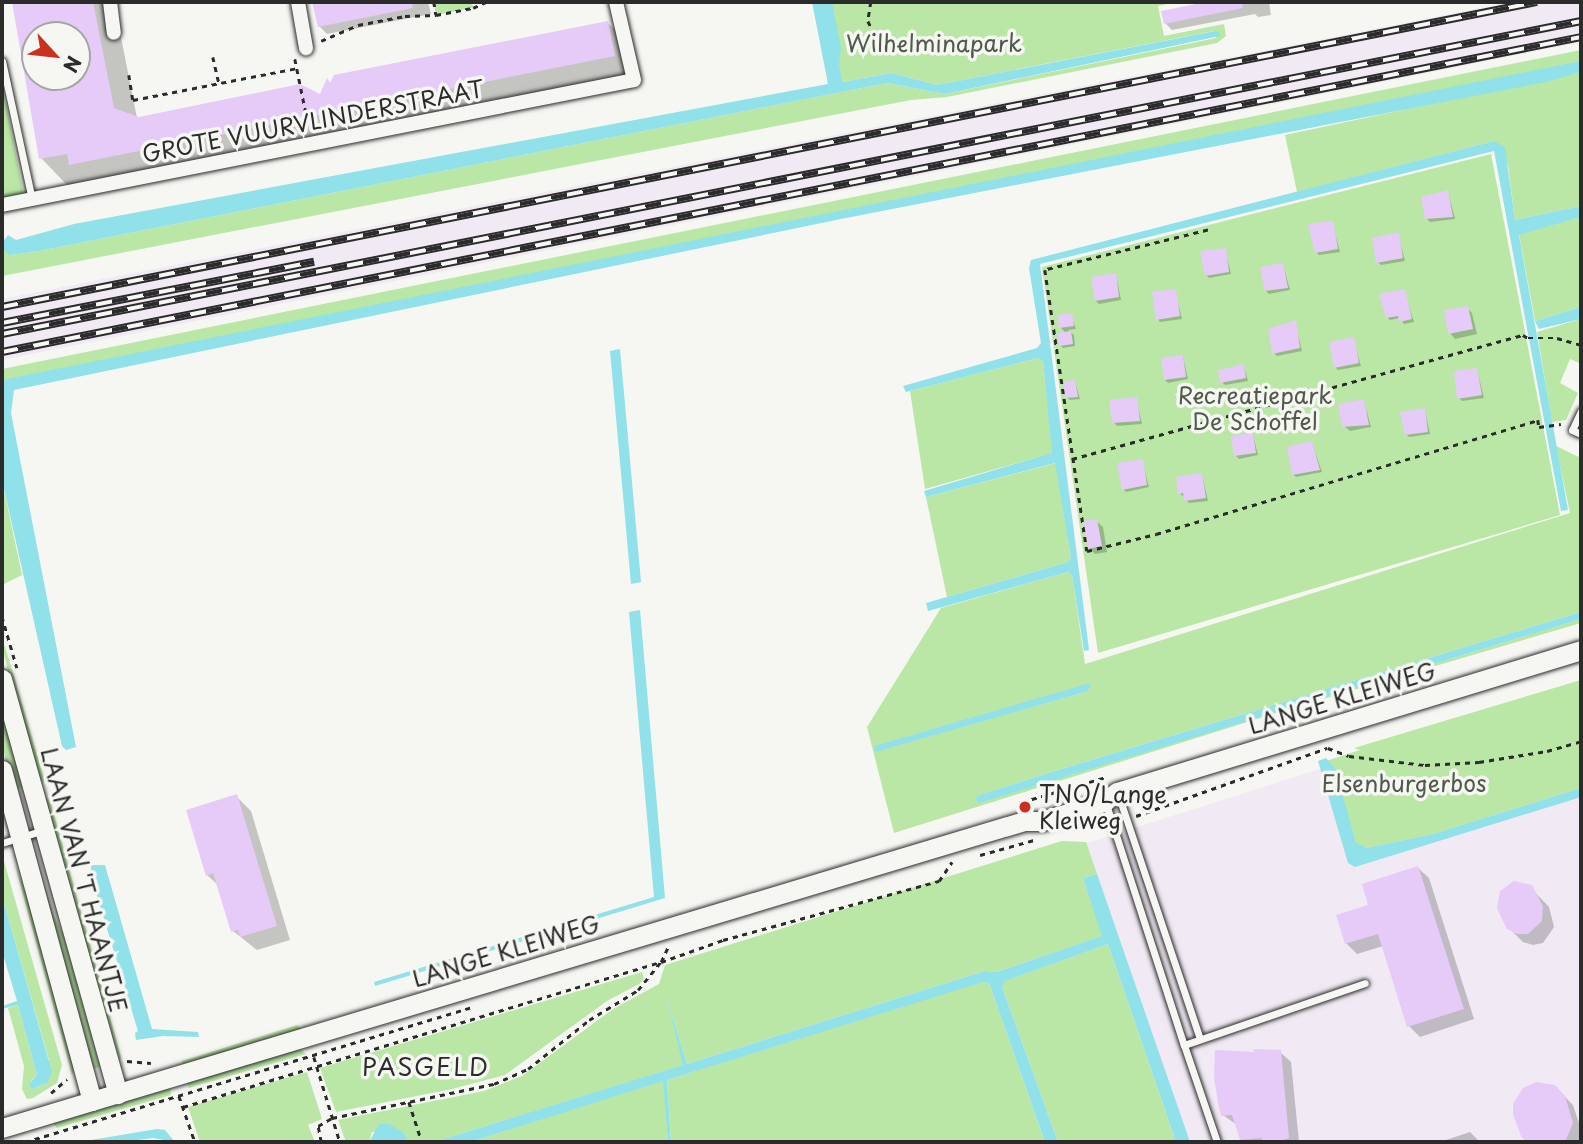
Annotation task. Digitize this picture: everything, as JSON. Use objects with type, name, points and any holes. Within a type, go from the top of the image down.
[{"type":"street","points":[[110,2],[114,33]]},
{"type":"street","points":[[298,2],[302,48]]},
{"type":"street","name":"GROTE VUURVLINDERSTRAAT","points":[[2,205],[634,80],[616,2]]},
{"type":"street","name":"LANGE KLEIWEG","points":[[2,1128],[1024,821],[1040,810],[1109,794],[1581,650]]},
{"type":"street","name":"LAAN VAN 'T HAANTJE","points":[[2,679],[118,1094]]},
{"type":"street","points":[[2,770],[11,840],[92,1101]]},
{"type":"lane","points":[[2,61],[32,201]]},
{"type":"lane","points":[[1581,411],[1572,430],[1581,434]]},
{"type":"lane","points":[[1109,794],[1126,820],[1200,1039]]},
{"type":"lane","points":[[1109,794],[1113,824],[1217,1142]]},
{"type":"lane","points":[[11,840],[45,830]]},
{"type":"lane","points":[[1184,1045],[1365,983]]},
{"type":"path","points":[[434,2],[436,15]]},
{"type":"path","points":[[472,2],[473,8]]},
{"type":"path","points":[[312,143],[297,68],[302,48],[358,25],[405,16],[436,15],[473,8],[486,2]]},
{"type":"path","points":[[871,2],[868,21],[886,56]]},
{"type":"path","points":[[213,57],[219,84]]},
{"type":"path","points":[[129,75],[134,100],[297,68]]},
{"type":"path","points":[[1208,230],[1045,270],[1087,551],[1156,534],[1538,420],[1539,426],[1555,424]]},
{"type":"path","points":[[1072,459],[1523,335],[1528,338],[1539,336],[1581,345]]},
{"type":"path","name":"LANGE KLEIWEG","points":[[1126,820],[1328,748],[1349,755],[1425,765],[1479,762],[1547,751],[1581,741]]},
{"type":"path","points":[[1076,830],[1113,824]]},
{"type":"path","points":[[974,856],[1040,838]]},
{"type":"path","points":[[183,1107],[661,962],[736,936],[939,881],[952,862],[963,859]]},
{"type":"path","points":[[321,1142],[318,1126],[332,1118],[494,1084],[528,1069],[589,1020],[638,990],[661,962]]},
{"type":"path","points":[[308,1035],[340,1142]]},
{"type":"path","points":[[130,1060],[159,1062]]},
{"type":"path","points":[[50,1094],[65,1080]]},
{"type":"path","points":[[25,1142],[179,1096],[195,1142]]},
{"type":"path","points":[[409,1102],[422,1142]]},
{"type":"shaded area","points":[[1511,2],[1581,2],[1581,42],[2,360],[2,299]]},
{"type":"shaded area","points":[[1323,768],[1581,780],[1581,1142],[1183,1142],[1081,845]]},
{"type":"green space","points":[[434,2],[472,2],[473,8],[436,15]]},
{"type":"green space","name":"Wilhelminapark","points":[[820,2],[1177,2],[1158,6],[1164,36],[1224,24],[1226,36],[1217,43],[947,97],[911,100],[2,276],[2,234],[11,255],[39,251],[887,83],[945,94],[1216,38],[1214,31],[937,85],[892,73],[836,83]]},
{"type":"green space","points":[[1581,50],[1581,61],[1543,71],[2,382],[2,369]]},
{"type":"green space","points":[[1581,72],[1581,206],[1515,220],[1508,165],[1494,141],[1297,192],[1285,135]]},
{"type":"green space","points":[[2,84],[24,196],[2,200],[3,184]]},
{"type":"green space","name":"Recreatiepark De Schoffel","points":[[1491,154],[1560,515],[1098,653],[1042,267]]},
{"type":"green space","points":[[1581,217],[1581,307],[1535,321],[1519,234]]},
{"type":"green space","points":[[1581,319],[1581,364],[1570,359],[1560,383],[1578,393],[1566,420],[1552,422],[1537,332]]},
{"type":"green space","points":[[1038,358],[1043,361],[1053,453],[925,489],[910,391]]},
{"type":"green space","points":[[1556,446],[1581,458],[1581,612],[1045,774],[978,796],[976,800],[979,802],[1581,619],[1581,623],[1276,713],[894,833],[867,727],[941,608],[1068,572],[1072,574],[1085,664],[1570,513]],"holes":[[[1089,684],[1085,692],[875,751],[875,746]]]},
{"type":"green space","points":[[1056,463],[1071,558],[1068,562],[947,597],[926,497]]},
{"type":"green space","points":[[2,480],[22,575],[4,584],[2,574]]},
{"type":"green space","points":[[5,646],[45,781],[37,783],[2,647]]},
{"type":"green space","name":"Elsenburgerbos","points":[[1581,680],[1581,788],[1433,834],[1367,848],[1357,845],[1323,762],[1360,750],[1354,748]]},
{"type":"green space","points":[[2,693],[25,787],[14,790],[2,746]]},
{"type":"green space","points":[[41,797],[46,797],[51,803],[120,1061]]},
{"type":"green space","points":[[1062,841],[1086,842],[1097,874],[1083,878],[1103,936],[997,972],[985,971],[687,1064],[666,996],[684,1065],[434,1142],[409,1142],[404,1133],[372,1132],[369,1142],[346,1142],[338,1120],[484,1091],[522,1076],[613,1009],[659,984],[665,965]]},
{"type":"green space","points":[[2,854],[62,1065],[57,1083],[27,1099],[22,1089],[24,1066],[8,1008],[18,1005],[37,1075],[31,1081],[32,1089],[47,1083],[49,1060],[2,896]]},
{"type":"green space","points":[[36,859],[54,916],[65,938],[101,1067],[90,1069]]},
{"type":"green space","points":[[15,865],[30,903],[75,1068],[72,1075]]},
{"type":"green space","points":[[1108,944],[1176,1142],[1058,1142],[1002,987],[1004,981]]},
{"type":"green space","points":[[642,972],[644,979],[639,984],[607,1001],[505,1075],[452,1089],[336,1112],[320,1068]]},
{"type":"green space","points":[[983,981],[989,983],[1045,1142],[671,1142],[667,1080]]},
{"type":"green space","points":[[297,1025],[301,1029],[182,1065],[182,1061]]},
{"type":"green space","points":[[298,1047],[306,1054],[189,1088],[186,1081]]},
{"type":"green space","points":[[307,1072],[322,1119],[308,1125],[315,1142],[200,1142],[188,1107]]},
{"type":"green space","points":[[664,1081],[668,1142],[471,1142]]},
{"type":"green space","points":[[170,1086],[171,1095],[57,1128],[52,1122]]},
{"type":"water","points":[[812,2],[832,2],[841,48],[839,64],[842,82],[892,73],[937,85],[1215,31],[1219,32],[1220,36],[945,94],[887,83],[39,251],[11,255],[6,253],[2,243],[8,235],[16,240],[74,224],[828,84]]},
{"type":"water","points":[[1581,61],[1581,72],[1546,82],[841,219],[14,390],[11,413],[76,747],[66,750],[62,746],[2,480],[2,382],[7,379]]},
{"type":"water","points":[[1494,141],[1505,147],[1515,220],[1581,206],[1581,217],[1519,235],[1568,510],[1561,511],[1494,151],[1040,264],[1089,650],[1084,651],[1072,575],[1068,572],[928,611],[926,603],[1068,562],[1071,558],[1055,463],[926,497],[924,491],[1052,453],[1043,361],[1038,358],[906,392],[903,386],[1037,348],[1041,343],[1029,268],[1031,260]]},
{"type":"water","points":[[1581,307],[1581,319],[1539,329],[1535,321]]},
{"type":"water","points":[[620,349],[641,582],[631,584],[610,351]]},
{"type":"water","points":[[640,610],[665,898],[375,986],[374,982],[654,897],[629,612]]},
{"type":"water","points":[[1581,612],[1581,619],[979,803],[976,800],[977,796],[1045,774]]},
{"type":"water","points":[[1090,683],[1091,687],[1085,692],[875,752],[874,746]]},
{"type":"water","points":[[1326,758],[1335,768],[1356,843],[1367,848],[1433,834],[1581,788],[1581,797],[1355,867],[1348,863],[1318,761]]},
{"type":"water","points":[[91,865],[105,865],[152,1029],[198,1032],[199,1037],[163,1036],[136,1040],[135,1033],[138,1031],[91,876]]},
{"type":"water","points":[[1097,874],[1190,1142],[1176,1142],[1108,944],[1005,981],[1002,987],[1058,1142],[1045,1142],[989,983],[983,982],[667,1080],[671,1142],[668,1142],[663,1081],[471,1142],[434,1142],[683,1065],[666,996],[687,1064],[985,971],[997,972],[1102,936],[1083,878]]},
{"type":"water","points":[[2,896],[52,1072],[47,1083],[32,1089],[29,1084],[37,1075],[18,1005],[2,1009],[2,1006],[17,1001],[2,951]]},
{"type":"water","points":[[379,1124],[389,1124],[404,1133],[409,1142],[369,1142]]},
{"type":"water","points":[[165,1130],[175,1142],[153,1138],[122,1142],[85,1141]]},
{"type":"building","points":[[12,2],[93,2],[114,108],[139,117],[300,84],[320,94],[327,78],[330,83],[334,75],[608,21],[615,56],[69,165],[67,154],[39,159],[27,91],[91,91],[91,21],[21,21],[21,54]]},
{"type":"building","points":[[312,2],[412,2],[413,8],[318,27]]},
{"type":"building","points":[[1206,2],[1242,2],[1243,8],[1164,24],[1161,11]]},
{"type":"building","points":[[1448,190],[1453,217],[1425,219],[1421,197]]},
{"type":"building","points":[[1333,221],[1338,249],[1315,253],[1308,224]]},
{"type":"building","points":[[1399,232],[1403,258],[1376,263],[1372,238]]},
{"type":"building","points":[[1226,248],[1229,272],[1205,276],[1200,251]]},
{"type":"building","points":[[1283,263],[1288,288],[1265,291],[1260,267]]},
{"type":"building","points":[[1116,273],[1119,297],[1095,301],[1091,277]]},
{"type":"building","points":[[1176,289],[1180,316],[1156,320],[1152,292]]},
{"type":"building","points":[[1405,289],[1412,319],[1399,322],[1398,316],[1386,318],[1379,294]]},
{"type":"building","points":[[1468,306],[1473,329],[1448,334],[1444,310]]},
{"type":"building","points":[[1072,313],[1074,326],[1059,328],[1057,315]]},
{"type":"building","points":[[1296,320],[1300,348],[1272,354],[1268,329]]},
{"type":"building","points":[[1071,331],[1073,344],[1059,346],[1057,333]]},
{"type":"building","points":[[1354,337],[1359,363],[1334,368],[1329,342]]},
{"type":"building","points":[[1183,355],[1186,377],[1164,380],[1161,358]]},
{"type":"building","points":[[1244,364],[1246,378],[1220,383],[1218,370]]},
{"type":"building","points":[[1477,368],[1482,395],[1457,399],[1454,371]]},
{"type":"building","points":[[1075,380],[1078,397],[1065,398],[1063,382]]},
{"type":"building","points":[[1137,397],[1140,421],[1112,423],[1109,400]]},
{"type":"building","points":[[1364,399],[1369,425],[1342,427],[1338,404]]},
{"type":"building","points":[[1425,408],[1428,432],[1405,435],[1400,412]]},
{"type":"building","points":[[1253,433],[1256,453],[1234,456],[1231,436]]},
{"type":"building","points":[[1312,441],[1320,470],[1292,475],[1287,447]]},
{"type":"building","points":[[1143,459],[1147,485],[1122,490],[1117,463]]},
{"type":"building","points":[[1202,473],[1206,498],[1184,501],[1183,493],[1178,494],[1176,477]]},
{"type":"building","points":[[1097,519],[1102,546],[1088,549],[1083,521]]},
{"type":"building","points":[[237,794],[277,926],[240,937],[238,930],[231,932],[213,873],[206,876],[186,810]]},
{"type":"building","points":[[1418,866],[1464,1009],[1407,1027],[1378,934],[1345,944],[1336,915],[1368,905],[1362,884]]},
{"type":"building","points":[[1514,881],[1532,885],[1543,906],[1542,921],[1528,934],[1517,934],[1507,929],[1497,908],[1500,891]]},
{"type":"building","points":[[1253,1049],[1281,1050],[1289,1138],[1277,1142],[1262,1142],[1262,1138],[1240,1140],[1232,1115],[1221,1116],[1214,1077],[1215,1050],[1254,1052]]},
{"type":"building","points":[[1536,1082],[1555,1085],[1565,1096],[1573,1123],[1565,1142],[1526,1142],[1521,1136],[1513,1114],[1513,1104],[1523,1088]]},
{"type":"railway","points":[[2,307],[1537,2]]},
{"type":"railway","points":[[2,334],[1581,21]]},
{"type":"railway","points":[[2,352],[1581,37]]},
{"type":"railway","points":[[2,323],[314,262]]},
{"type":"place","name":"TNO/Lange Kleiweg","points":[[1025,807]]},
{"type":"district","name":"PASGELD","points":[[426,1067]]}]
